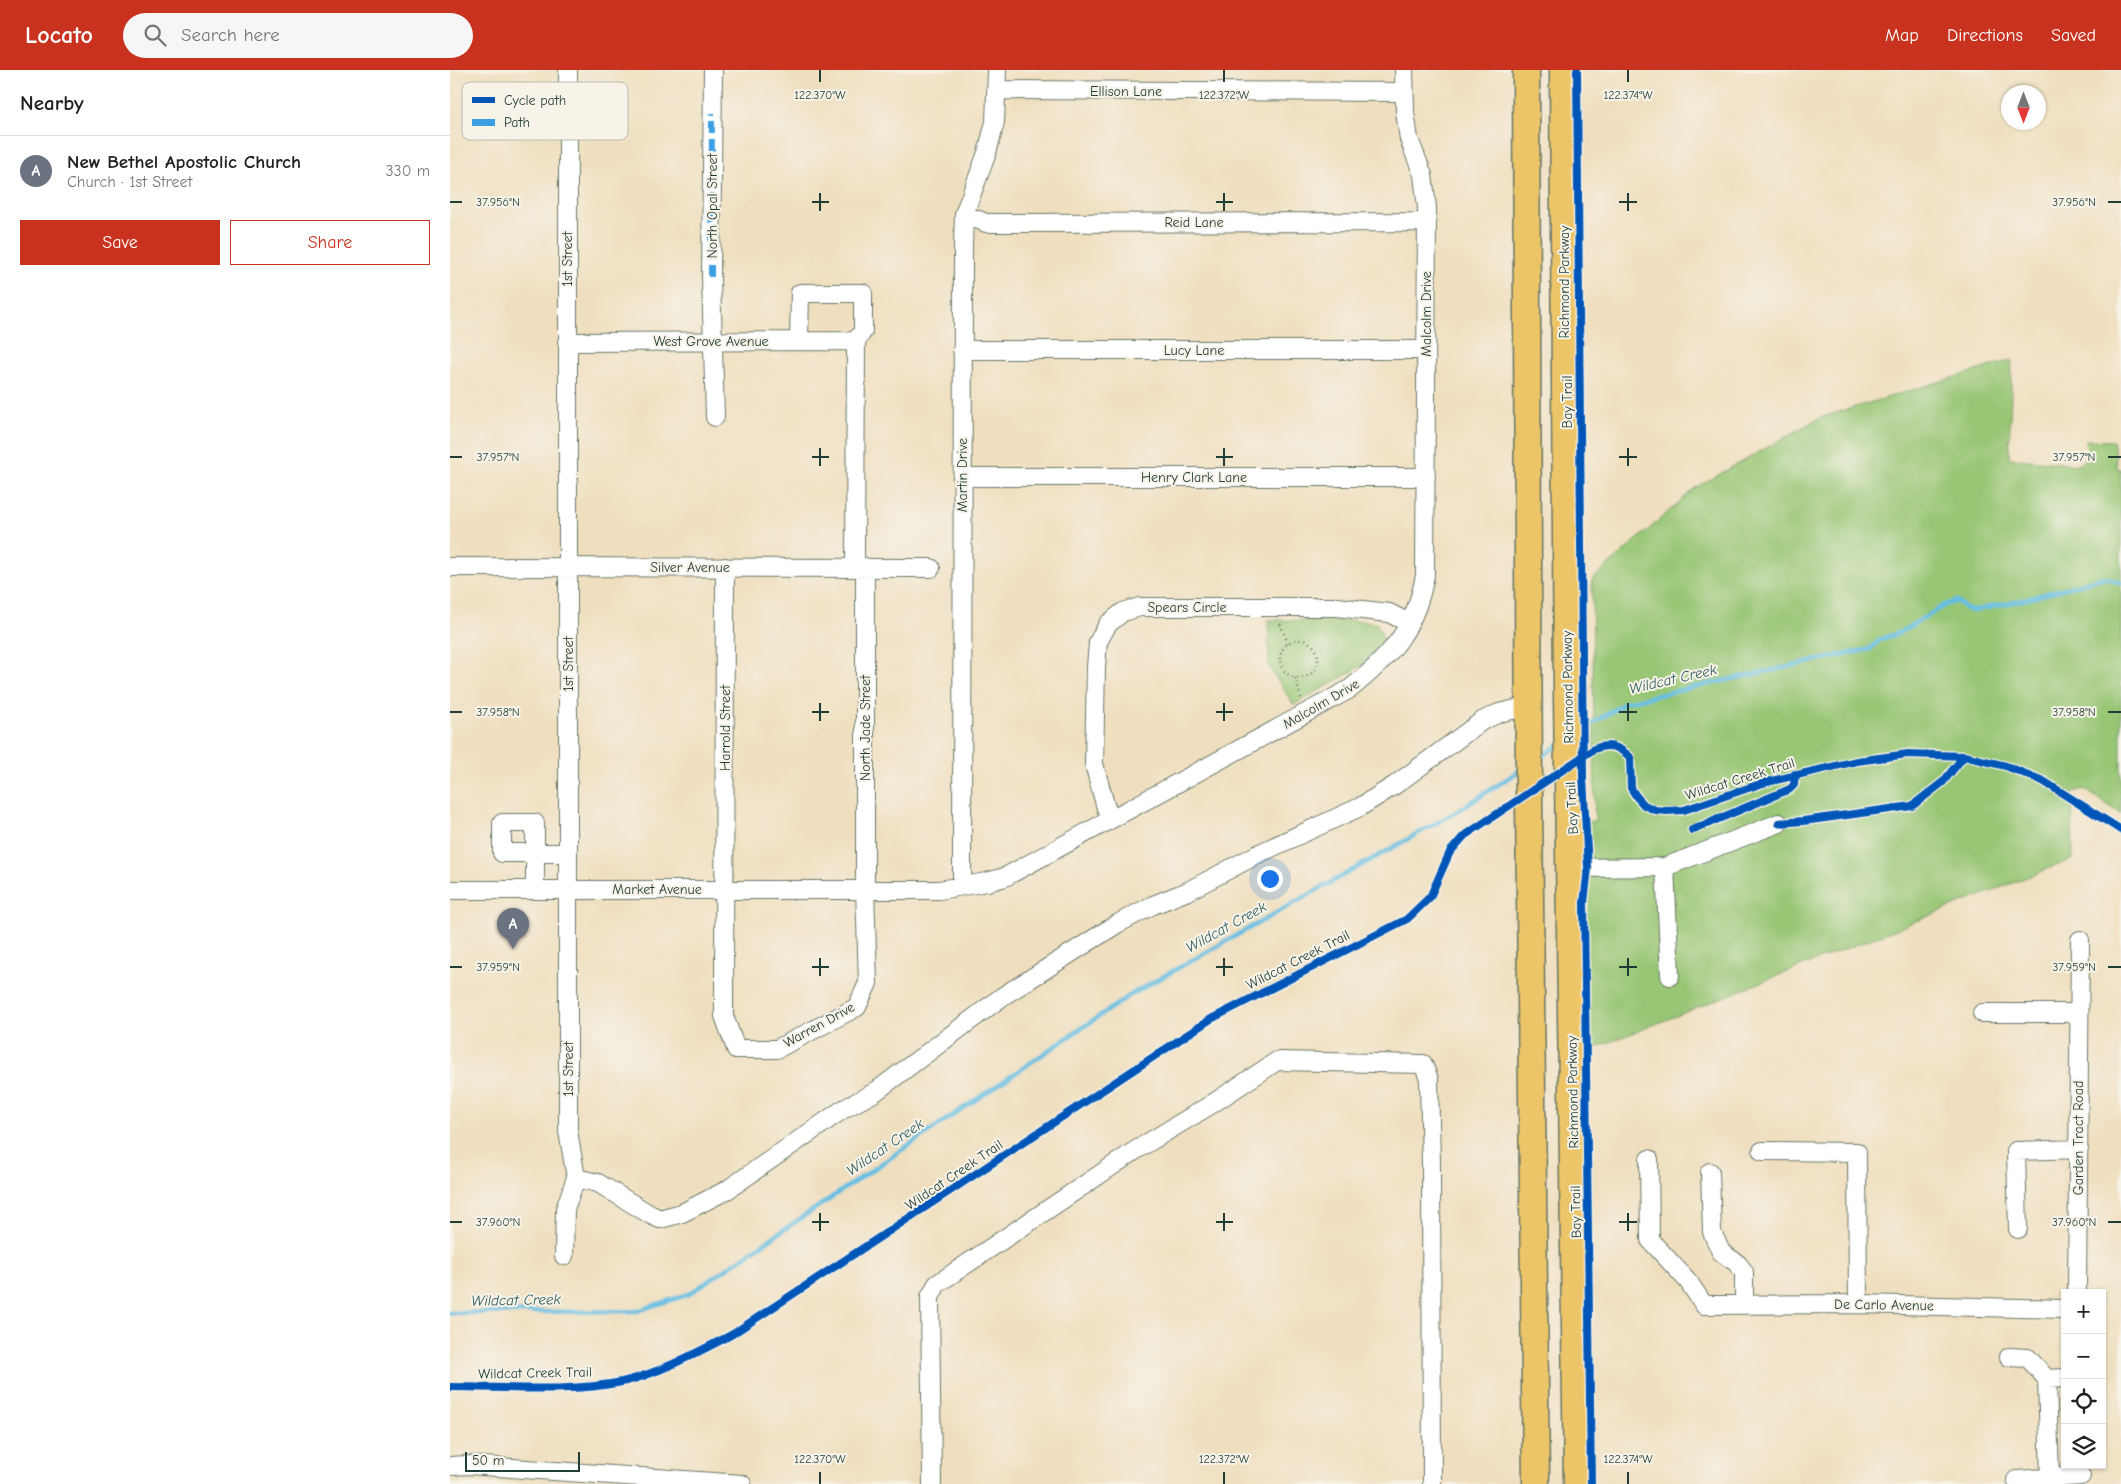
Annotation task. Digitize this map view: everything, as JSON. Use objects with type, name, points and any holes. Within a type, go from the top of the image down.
[{"type":"highway","points":[[1526,70],[1529,801],[1536,1484]]},
{"type":"highway","name":"Richmond Parkway","points":[[1563,70],[1577,1484]]},
{"type":"street","name":"North Opal Street","points":[[713,70],[711,277],[715,417]]},
{"type":"street","name":"Martin Drive","points":[[962,886],[962,350],[964,214],[987,153],[995,122],[998,70]]},
{"type":"street","name":"Malcolm Drive","points":[[865,889],[939,890],[1005,877],[1350,689],[1379,666],[1400,641],[1421,599],[1425,575],[1426,478],[1427,222],[1423,175],[1409,139],[1405,112],[1404,70]]},
{"type":"street","name":"Ellison Lane","points":[[998,90],[1404,92]]},
{"type":"street","name":"1st Street","points":[[564,1256],[565,1209],[576,1178],[568,1131],[568,140]]},
{"type":"street","name":"Reid Lane","points":[[964,214],[986,223],[1427,222]]},
{"type":"street","name":"North Jade Street","points":[[800,341],[800,293],[863,293],[864,331],[856,340],[865,889]]},
{"type":"street","name":"West Grove Avenue","points":[[567,342],[856,340]]},
{"type":"street","name":"Lucy Lane","points":[[962,350],[1426,350]]},
{"type":"street","name":"Henry Clark Lane","points":[[962,478],[1426,478]]},
{"type":"street","name":"Silver Avenue","points":[[450,567],[930,568]]},
{"type":"street","name":"Harrold Street","points":[[725,567],[725,889]]},
{"type":"street","name":"Spears Circle","points":[[1111,819],[1106,808],[1094,764],[1096,667],[1098,642],[1108,624],[1123,612],[1140,607],[1362,608],[1389,613],[1409,623]]},
{"type":"street","points":[[576,1178],[598,1183],[660,1219],[682,1213],[704,1203],[742,1180],[842,1110],[875,1092],[1003,996],[1117,924],[1153,904],[1188,891],[1262,852],[1360,807],[1395,785],[1482,721],[1499,713],[1529,710]]},
{"type":"street","points":[[1571,868],[1665,867],[1779,823]]},
{"type":"street","points":[[535,890],[535,853],[568,853]]},
{"type":"street","points":[[1665,867],[1670,976]]},
{"type":"street","name":"Warren Drive","points":[[725,889],[724,1016],[736,1049],[778,1049],[857,1007],[868,983],[865,889]]},
{"type":"street","name":"Market Avenue","points":[[450,890],[865,889]]},
{"type":"street","name":"Garden Tract Road","points":[[2076,1289],[2080,940]]},
{"type":"street","points":[[1982,1013],[2079,1013]]},
{"type":"street","points":[[932,1484],[930,1298],[937,1284],[1136,1150],[1212,1104],[1277,1061],[1422,1064],[1429,1079],[1432,1484]]},
{"type":"street","points":[[2018,1229],[2016,1151],[2079,1149]]},
{"type":"street","points":[[1762,1151],[1857,1152],[1858,1304]]},
{"type":"street","name":"De Carlo Avenue","points":[[1649,1159],[1650,1240],[1688,1281],[1704,1305],[1858,1304],[2061,1309]]},
{"type":"street","points":[[1710,1172],[1712,1232],[1721,1252],[1738,1264],[1744,1272],[1744,1304]]},
{"type":"street","points":[[2009,1357],[2028,1358],[2047,1379],[2050,1478]]},
{"type":"street","points":[[2047,1379],[2061,1378]]},
{"type":"street","points":[[450,1466],[468,1464],[742,1484]]},
{"type":"street","points":[[2016,1480],[2081,1475]]},
{"type":"path","points":[[1277,607],[1281,630],[1288,643]]},
{"type":"path","points":[[1301,640],[1313,646],[1318,658],[1314,670],[1309,675],[1295,678],[1284,671],[1281,665],[1280,653],[1288,643],[1301,640]]},
{"type":"green space","points":[[2012,360],[2009,458],[2078,465],[2087,457],[2086,440],[2113,441],[2117,468],[2121,470],[2121,814],[2084,789],[2072,792],[2073,859],[1572,1057],[1569,823],[1595,821],[1592,580],[1695,488],[1819,418]]},
{"type":"green space","points":[[1268,620],[1364,621],[1377,624],[1384,640],[1363,665],[1294,705],[1269,667]]},
{"type":"waterway","name":"Wildcat Creek","points":[[1576,734],[1626,702],[1870,649],[1881,639],[1899,633],[1945,605],[1957,601],[1966,609],[1973,611],[2031,598],[2104,577],[2121,583]]},
{"type":"waterway","name":"Wildcat Creek","points":[[1538,759],[1559,745]]},
{"type":"waterway","name":"Wildcat Creek","points":[[450,1313],[637,1311],[689,1294],[1132,994],[1458,811],[1519,771]]},
{"type":"marked path","points":[[711,277],[712,113]]},
{"type":"cycle path","name":"Bay Trail","points":[[1577,70],[1583,778],[1588,868],[1584,903],[1591,1484]]},
{"type":"cycle path","name":"Wildcat Creek Trail","points":[[450,1387],[536,1389],[580,1387],[622,1382],[664,1368],[731,1335],[1211,1019],[1407,919],[1430,897],[1450,852],[1464,836],[1599,747],[1613,747],[1630,757],[1631,788],[1644,805],[1655,810],[1684,810],[1763,783],[1857,761],[1908,754],[1964,756],[2006,766],[2043,781],[2121,830]]},
{"type":"cycle path","points":[[1779,823],[1912,806],[1943,782],[1964,756]]},
{"type":"cycle path","name":"Wildcat Creek Trail","points":[[1692,830],[1790,789],[1794,785],[1795,774]]},
{"type":"place","name":"New Bethel Apostolic Church","points":[[513,949]]}]
